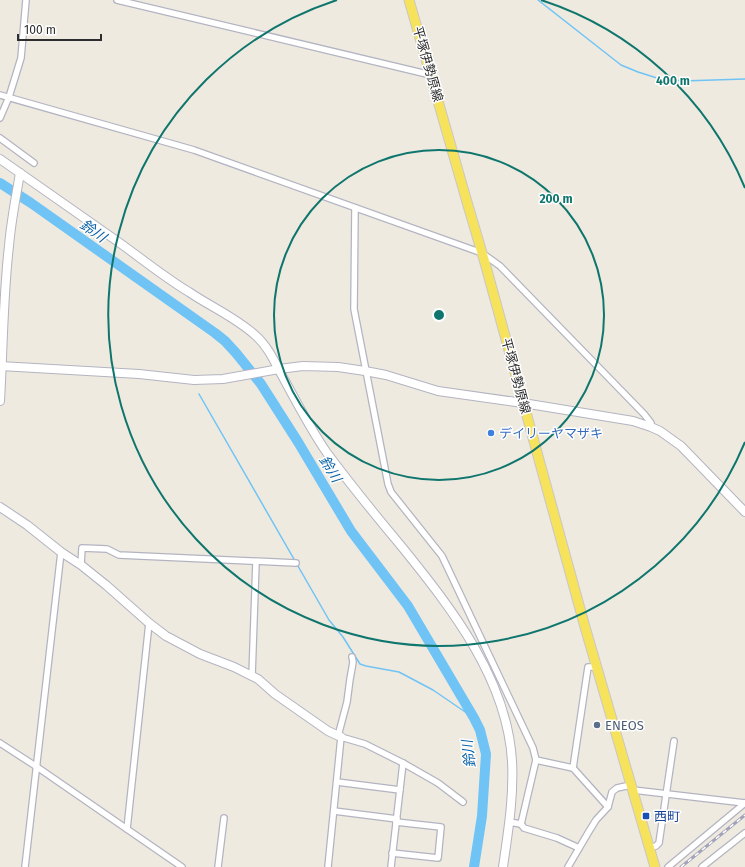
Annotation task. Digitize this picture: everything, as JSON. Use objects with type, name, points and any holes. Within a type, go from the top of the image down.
[{"type":"main road","name":"平塚伊勢原線","points":[[410,0],[597,667],[655,867]]},
{"type":"street","points":[[0,118],[9,97],[21,58],[26,0]]},
{"type":"street","points":[[117,0],[431,75]]},
{"type":"street","points":[[0,95],[194,150],[482,253],[500,266],[644,414],[651,423],[651,427]]},
{"type":"street","points":[[0,138],[34,163]]},
{"type":"street","points":[[0,159],[20,175],[189,293],[224,312],[256,336],[268,350],[275,370],[314,435],[430,582],[463,629],[483,664],[504,714],[512,760],[509,822],[503,867]]},
{"type":"street","points":[[0,401],[3,283],[20,175]]},
{"type":"street","points":[[355,208],[354,309],[388,484],[391,492],[442,556],[533,748],[536,760],[521,824]]},
{"type":"street","points":[[1,366],[139,374],[194,380],[226,378],[303,366],[338,367],[386,375],[438,391],[620,418],[651,427],[669,437],[680,446],[745,512]]},
{"type":"street","points":[[0,507],[81,565],[166,636],[200,654],[234,667],[258,679],[276,694],[328,731],[340,737],[365,744],[403,763],[438,783],[463,802]]},
{"type":"street","points":[[81,565],[82,548],[107,549],[119,555],[296,563]]},
{"type":"street","points":[[25,867],[61,552]]},
{"type":"street","points":[[252,676],[256,562]]},
{"type":"street","points":[[127,829],[149,623]]},
{"type":"street","points":[[328,867],[340,737],[353,662],[352,657]]},
{"type":"street","points":[[573,768],[588,666],[597,667]]},
{"type":"street","points":[[650,848],[659,843],[674,741]]},
{"type":"street","points":[[0,743],[182,867]]},
{"type":"street","points":[[536,760],[573,768],[608,807]]},
{"type":"street","points":[[391,867],[403,763]]},
{"type":"street","points":[[337,782],[400,790]]},
{"type":"street","points":[[568,867],[596,820],[608,807],[612,792],[617,788],[632,787],[745,803]]},
{"type":"street","points":[[668,867],[745,803]]},
{"type":"street","points":[[334,812],[441,827],[438,858],[392,853]]},
{"type":"street","points":[[218,867],[224,818]]},
{"type":"street","points":[[509,822],[521,824],[524,828],[557,838],[579,848]]},
{"type":"street","points":[[702,867],[745,833]]},
{"type":"waterway","points":[[538,0],[621,65],[638,72],[657,78],[682,81],[745,79]]},
{"type":"waterway","name":"鈴川","points":[[0,183],[31,203],[215,333],[236,353],[261,384],[298,442],[351,531],[408,606],[480,730],[486,754],[482,816],[474,867]]},
{"type":"waterway","points":[[199,394],[329,620],[343,637],[360,664],[399,672],[433,690],[474,718]]},
{"type":"railway","points":[[681,867],[745,815]]},
{"type":"place","name":"デイリーヤマザキ","points":[[491,433]]},
{"type":"place","name":"ENEOS","points":[[597,725]]},
{"type":"place","name":"西町","points":[[646,816]]}]
